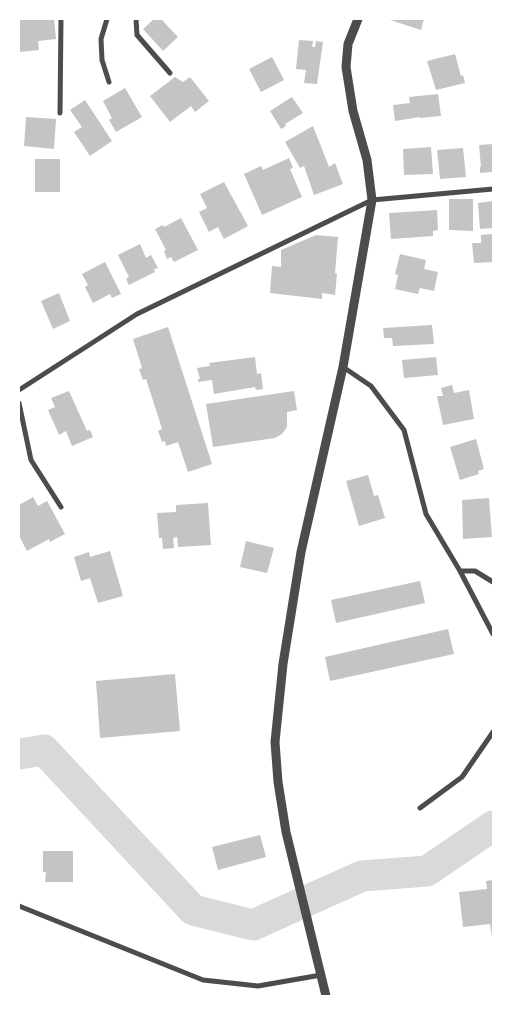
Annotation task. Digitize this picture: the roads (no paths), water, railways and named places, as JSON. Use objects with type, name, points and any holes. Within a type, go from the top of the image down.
[{"type":"street","points":[[60,113],[61,19]]},
{"type":"street","points":[[106,19],[101,39],[102,60],[109,82]]},
{"type":"street","points":[[136,19],[137,35],[170,73]]},
{"type":"street","points":[[326,996],[286,832],[279,790],[275,742],[283,664],[301,552],[343,368],[372,200],[367,160],[353,112],[346,67],[348,44],[358,19]]},
{"type":"street","points":[[19,390],[137,314],[372,200],[493,189]]},
{"type":"street","points":[[343,368],[371,386],[404,430],[426,514],[460,571],[493,634]]},
{"type":"street","points":[[19,403],[31,460],[61,507]]},
{"type":"street","points":[[460,571],[475,571],[493,582]]},
{"type":"street","points":[[420,808],[462,777],[493,732]]},
{"type":"street","points":[[19,906],[203,980],[258,986],[321,975]]},
{"type":"waterway","points":[[19,754],[44,750],[193,910],[253,925],[362,876],[427,871],[493,826]]}]
